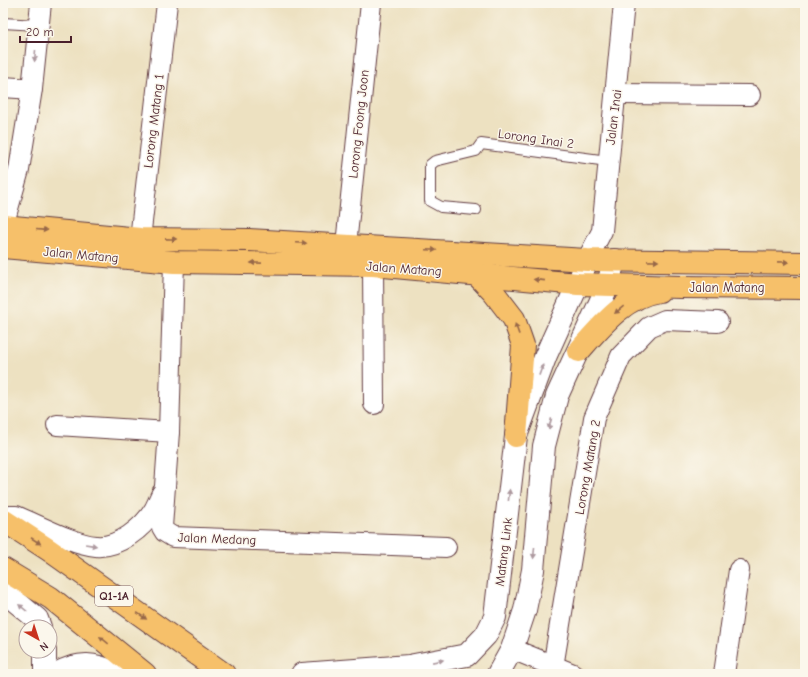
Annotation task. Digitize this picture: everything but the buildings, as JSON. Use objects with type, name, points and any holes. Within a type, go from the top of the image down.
[{"type":"main road","name":"Jalan Matang","points":[[3,226],[140,239],[249,240],[586,260],[805,263]]},
{"type":"main road","name":"Jalan Matang","points":[[3,247],[174,262],[373,265],[476,273],[578,284],[680,287],[805,288]]},
{"type":"main road","points":[[476,273],[514,319],[523,345],[516,436]]},
{"type":"main road","points":[[579,351],[603,323],[626,305],[649,292],[680,287]]},
{"type":"main road","name":"Q1-1A","points":[[3,520],[55,554],[224,674]]},
{"type":"main road","points":[[3,569],[51,598],[145,674]]},
{"type":"street","points":[[3,226],[11,170],[32,89],[41,3]]},
{"type":"street","name":"Lorong Matang 1","points":[[140,239],[167,3]]},
{"type":"street","name":"Lorong Foong Joon","points":[[346,245],[371,3]]},
{"type":"street","name":"Jalan Inai","points":[[602,230],[624,3]]},
{"type":"street","points":[[3,88],[32,89]]},
{"type":"street","points":[[616,94],[750,94]]},
{"type":"street","points":[[586,260],[602,230]]},
{"type":"street","points":[[498,674],[512,649],[525,610],[533,570],[544,446],[557,396],[579,351],[608,285],[614,260],[602,230]]},
{"type":"street","name":"Matang Link","points":[[302,674],[406,670],[468,655],[486,635],[495,617],[516,436],[546,355],[578,284],[586,260]]},
{"type":"street","name":"Jalan Medang","points":[[174,262],[169,432],[162,527],[165,532],[173,537],[446,547]]},
{"type":"street","points":[[373,265],[374,404]]},
{"type":"street","name":"Lorong Matang 2","points":[[553,667],[594,418],[621,356],[649,327],[665,320],[718,322]]},
{"type":"street","points":[[57,425],[169,432]]},
{"type":"street","points":[[3,520],[10,516],[16,516],[83,543],[97,546],[109,545],[125,538],[138,528],[154,511],[166,482]]},
{"type":"street","points":[[724,674],[739,570]]},
{"type":"street","points":[[3,592],[37,619]]},
{"type":"street","points":[[512,649],[573,674]]},
{"type":"street","points":[[44,674],[45,659]]},
{"type":"street","points":[[56,674],[70,667],[99,665],[118,674]]},
{"type":"lane","points":[[3,23],[38,25]]},
{"type":"lane","name":"Lorong Inai 2","points":[[476,210],[441,207],[430,201],[430,165],[435,160],[476,151],[481,144],[608,161]]}]
